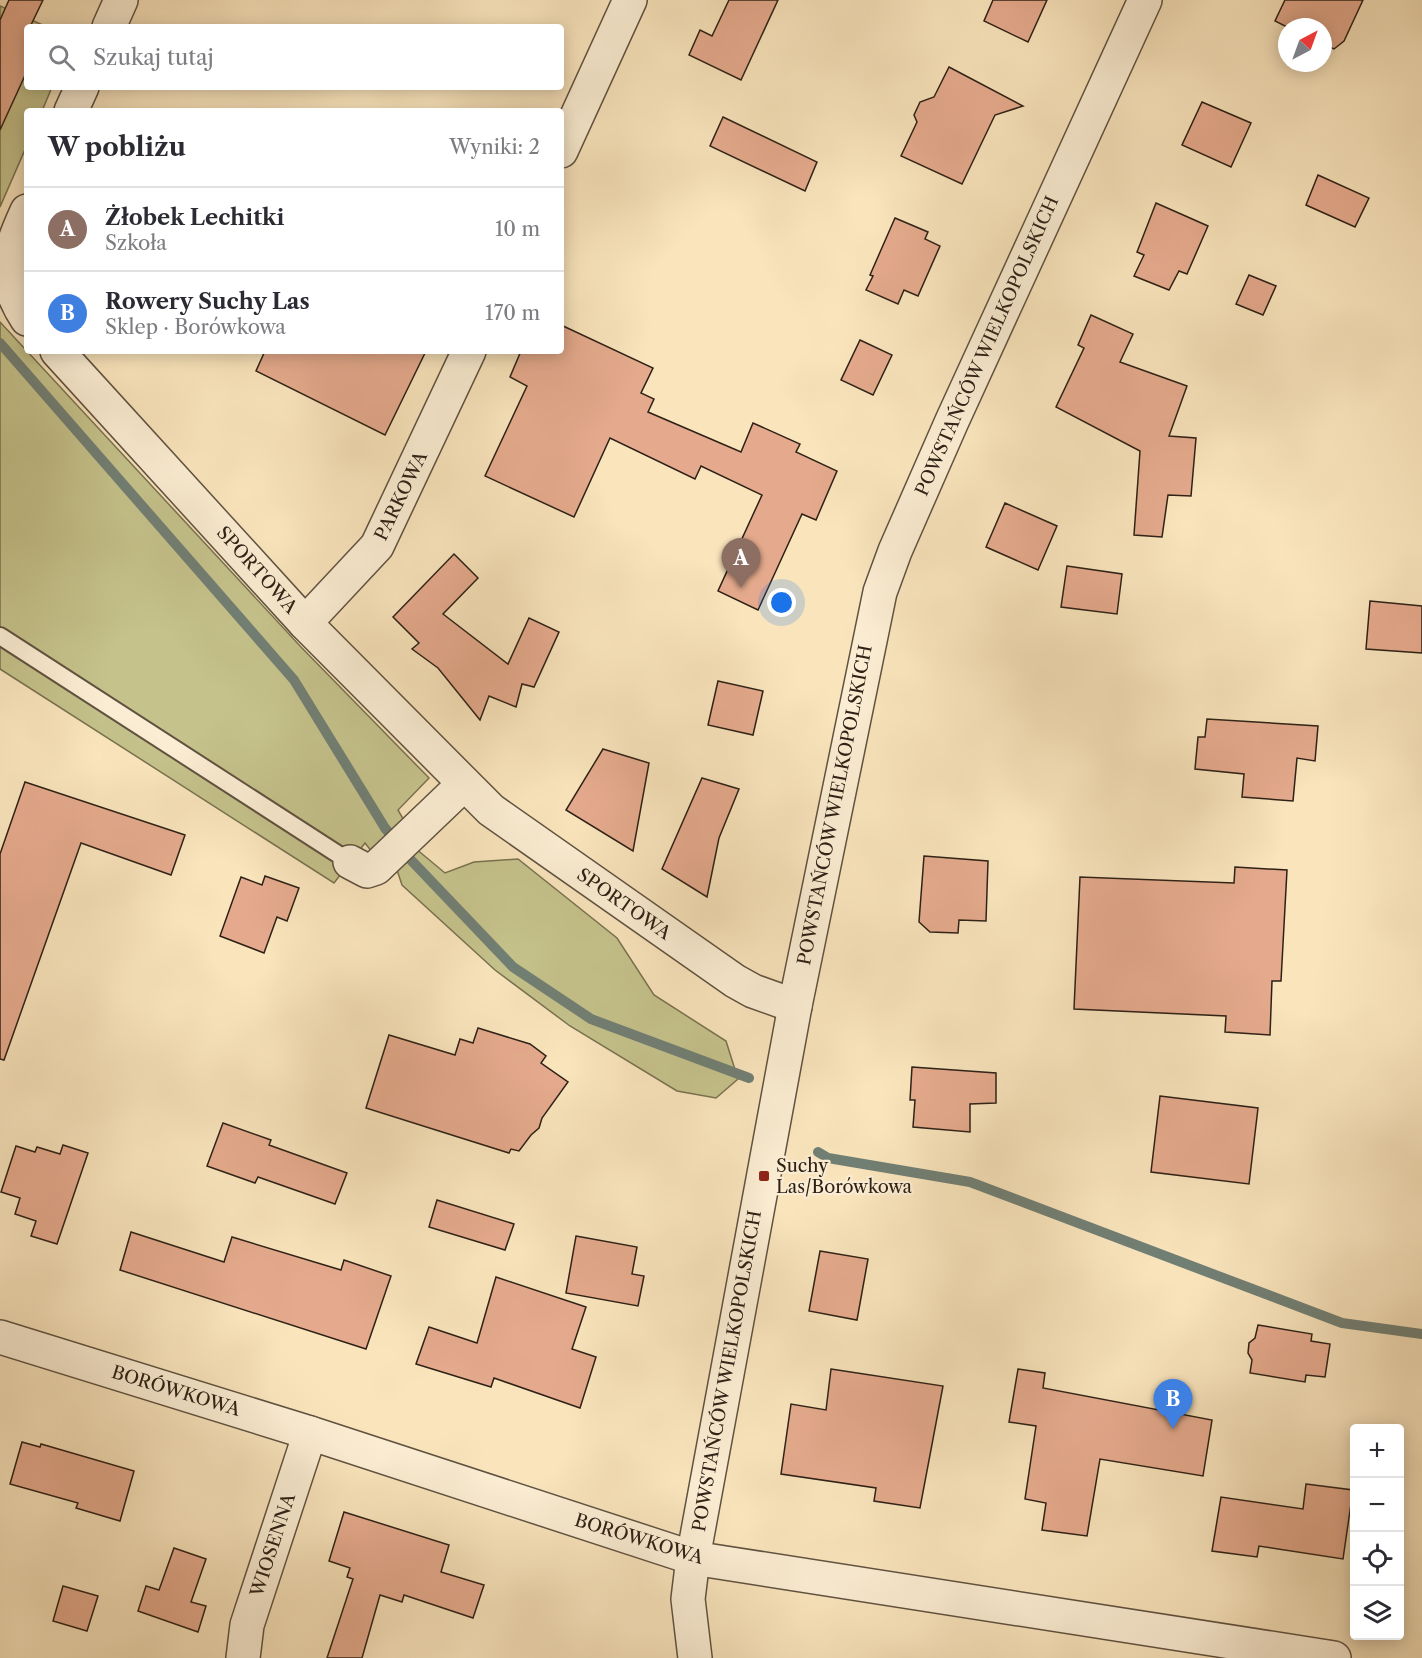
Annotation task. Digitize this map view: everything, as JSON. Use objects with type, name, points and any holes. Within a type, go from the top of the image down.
[{"type":"street","points":[[110,24],[121,0]]},
{"type":"street","points":[[564,144],[630,0]]},
{"type":"street","name":"POWSTAŃCÓW WIELKOPOLSKICH","points":[[695,1658],[688,1599],[693,1558],[795,1006],[880,592],[895,551],[952,420],[1145,0]]},
{"type":"street","points":[[72,108],[81,90]]},
{"type":"street","points":[[24,218],[7,256],[4,271],[4,284],[10,299],[24,315]]},
{"type":"street","name":"SPORTOWA","points":[[60,354],[305,623],[464,784],[522,834],[735,981],[753,992],[795,1006]]},
{"type":"street","name":"PARKOWA","points":[[305,623],[377,546],[468,354]]},
{"type":"street","points":[[366,862],[416,830],[464,784]]},
{"type":"street","name":"BORÓWKOWA","points":[[0,1337],[310,1433],[693,1558],[1154,1645],[1334,1658]]},
{"type":"street","name":"WIOSENNA","points":[[243,1658],[247,1624],[310,1433]]},
{"type":"lane","points":[[0,636],[366,862]]},
{"type":"shaded area","points":[[0,6],[40,24],[24,24],[24,90],[51,90],[43,108],[24,108],[24,152],[0,207]]},
{"type":"shaded area","points":[[0,322],[24,348],[24,354],[30,354],[301,647],[429,778],[398,810],[405,822],[372,852],[365,843],[334,883],[0,669]]},
{"type":"shaded area","points":[[415,848],[445,873],[474,862],[518,859],[617,938],[654,995],[726,1041],[738,1079],[716,1098],[677,1091],[570,1026],[495,970],[402,885],[396,867]]},
{"type":"building","points":[[9,0],[43,0],[31,24],[24,24],[24,78],[0,130],[0,20]]},
{"type":"building","points":[[729,0],[778,0],[741,80],[689,55],[700,30],[712,36]]},
{"type":"building","points":[[993,0],[1047,0],[1028,42],[984,21]]},
{"type":"building","points":[[1285,0],[1363,0],[1344,41],[1334,49],[1332,48],[1332,18],[1278,18],[1278,22],[1275,21]]},
{"type":"building","points":[[949,67],[1023,106],[995,115],[962,184],[901,156],[917,122],[914,115],[920,102],[934,97]]},
{"type":"building","points":[[1202,102],[1251,123],[1231,167],[1182,145]]},
{"type":"building","points":[[723,117],[817,162],[805,191],[710,146]]},
{"type":"building","points":[[1318,175],[1369,198],[1355,227],[1306,205]]},
{"type":"building","points":[[1156,203],[1208,226],[1187,274],[1179,271],[1169,290],[1134,276],[1144,255],[1137,252]]},
{"type":"building","points":[[895,218],[928,232],[925,239],[940,246],[918,296],[904,290],[898,304],[866,290],[873,276],[870,275]]},
{"type":"building","points":[[1249,275],[1276,286],[1263,315],[1236,304]]},
{"type":"building","points":[[1091,315],[1133,334],[1120,362],[1187,386],[1169,436],[1196,438],[1191,496],[1168,495],[1162,537],[1134,535],[1140,451],[1056,407],[1084,348],[1078,345]]},
{"type":"building","points":[[564,326],[653,368],[641,393],[654,399],[648,412],[741,452],[753,423],[800,444],[796,452],[837,471],[816,520],[802,514],[758,610],[718,591],[762,495],[701,466],[695,479],[610,438],[574,517],[485,476],[527,386],[510,377],[520,354],[564,354]]},
{"type":"building","points":[[860,340],[892,355],[873,395],[841,380]]},
{"type":"building","points":[[264,354],[425,354],[385,435],[256,371]]},
{"type":"building","points":[[1005,503],[1057,526],[1038,570],[986,547]]},
{"type":"building","points":[[454,554],[478,578],[443,614],[508,664],[529,618],[559,632],[534,687],[522,684],[516,707],[489,696],[480,720],[438,668],[412,649],[419,643],[393,617]]},
{"type":"building","points":[[1067,566],[1122,574],[1117,614],[1061,607]]},
{"type":"building","points":[[1370,601],[1422,606],[1422,653],[1366,649]]},
{"type":"building","points":[[718,681],[763,691],[753,735],[708,725]]},
{"type":"building","points":[[1207,719],[1318,726],[1315,761],[1297,758],[1293,801],[1242,797],[1244,774],[1195,769],[1198,737],[1205,737]]},
{"type":"building","points":[[603,749],[649,763],[633,851],[566,810]]},
{"type":"building","points":[[702,778],[739,789],[719,838],[707,897],[662,869]]},
{"type":"building","points":[[25,782],[185,835],[171,875],[81,843],[4,1060],[0,1059],[0,854]]},
{"type":"building","points":[[924,856],[988,861],[986,921],[959,920],[958,933],[930,932],[919,922]]},
{"type":"building","points":[[1235,867],[1287,870],[1281,981],[1272,981],[1270,1035],[1225,1032],[1226,1016],[1074,1009],[1080,877],[1234,883]]},
{"type":"building","points":[[265,876],[299,888],[287,921],[277,917],[264,953],[220,936],[241,877],[262,885]]},
{"type":"building","points":[[478,1028],[530,1044],[546,1056],[541,1063],[568,1082],[542,1118],[539,1128],[519,1151],[511,1149],[509,1153],[366,1108],[389,1035],[455,1055],[460,1039],[473,1043]]},
{"type":"building","points":[[912,1067],[996,1073],[996,1103],[970,1104],[970,1132],[913,1127],[915,1100],[910,1100]]},
{"type":"building","points":[[1160,1096],[1258,1108],[1249,1184],[1151,1172]]},
{"type":"building","points":[[223,1123],[271,1140],[269,1145],[347,1173],[335,1204],[258,1177],[255,1183],[207,1166]]},
{"type":"building","points":[[63,1145],[88,1153],[57,1244],[31,1236],[36,1221],[15,1214],[20,1198],[1,1192],[16,1146],[35,1152],[37,1147],[60,1154]]},
{"type":"building","points":[[437,1200],[514,1224],[505,1250],[429,1227]]},
{"type":"building","points":[[131,1232],[224,1262],[232,1237],[341,1270],[344,1260],[391,1276],[366,1349],[120,1270]]},
{"type":"building","points":[[576,1236],[637,1247],[632,1274],[644,1276],[638,1306],[566,1293]]},
{"type":"building","points":[[820,1251],[868,1259],[857,1320],[809,1311]]},
{"type":"building","points":[[496,1277],[586,1307],[572,1349],[596,1357],[580,1408],[494,1378],[491,1387],[416,1364],[429,1327],[477,1343]]},
{"type":"building","points":[[1258,1325],[1312,1334],[1311,1341],[1330,1344],[1325,1377],[1306,1375],[1305,1382],[1250,1373],[1252,1360],[1248,1353],[1249,1343],[1255,1338]]},
{"type":"building","points":[[831,1369],[943,1386],[920,1508],[874,1501],[876,1488],[781,1474],[791,1404],[826,1410]]},
{"type":"building","points":[[1018,1369],[1045,1373],[1043,1388],[1212,1420],[1203,1476],[1100,1459],[1087,1536],[1042,1530],[1046,1503],[1025,1499],[1036,1426],[1009,1422]]},
{"type":"building","points":[[22,1442],[40,1447],[41,1444],[134,1471],[120,1521],[76,1508],[78,1503],[10,1484]]},
{"type":"building","points":[[1306,1484],[1350,1490],[1350,1511],[1343,1559],[1259,1546],[1257,1557],[1212,1551],[1221,1497],[1303,1509]]},
{"type":"building","points":[[344,1512],[449,1545],[441,1572],[484,1585],[473,1618],[404,1595],[402,1602],[380,1595],[362,1658],[327,1658],[353,1579],[347,1577],[350,1568],[329,1561]]},
{"type":"building","points":[[174,1548],[206,1559],[191,1602],[206,1606],[198,1632],[138,1611],[146,1586],[159,1590]]},
{"type":"building","points":[[63,1586],[98,1596],[87,1631],[53,1621]]},
{"type":"waterway","points":[[0,343],[294,680],[385,828],[410,859],[513,967],[591,1019],[749,1078]]},
{"type":"waterway","points":[[818,1152],[828,1158],[970,1182],[1342,1323],[1422,1334]]},
{"type":"place","name":"Żłobek Lechitki","points":[[741,588]]},
{"type":"place","name":"Suchy Las/Borówkowa","points":[[764,1176]]},
{"type":"place","name":"Rowery Suchy Las","points":[[1173,1429]]}]
